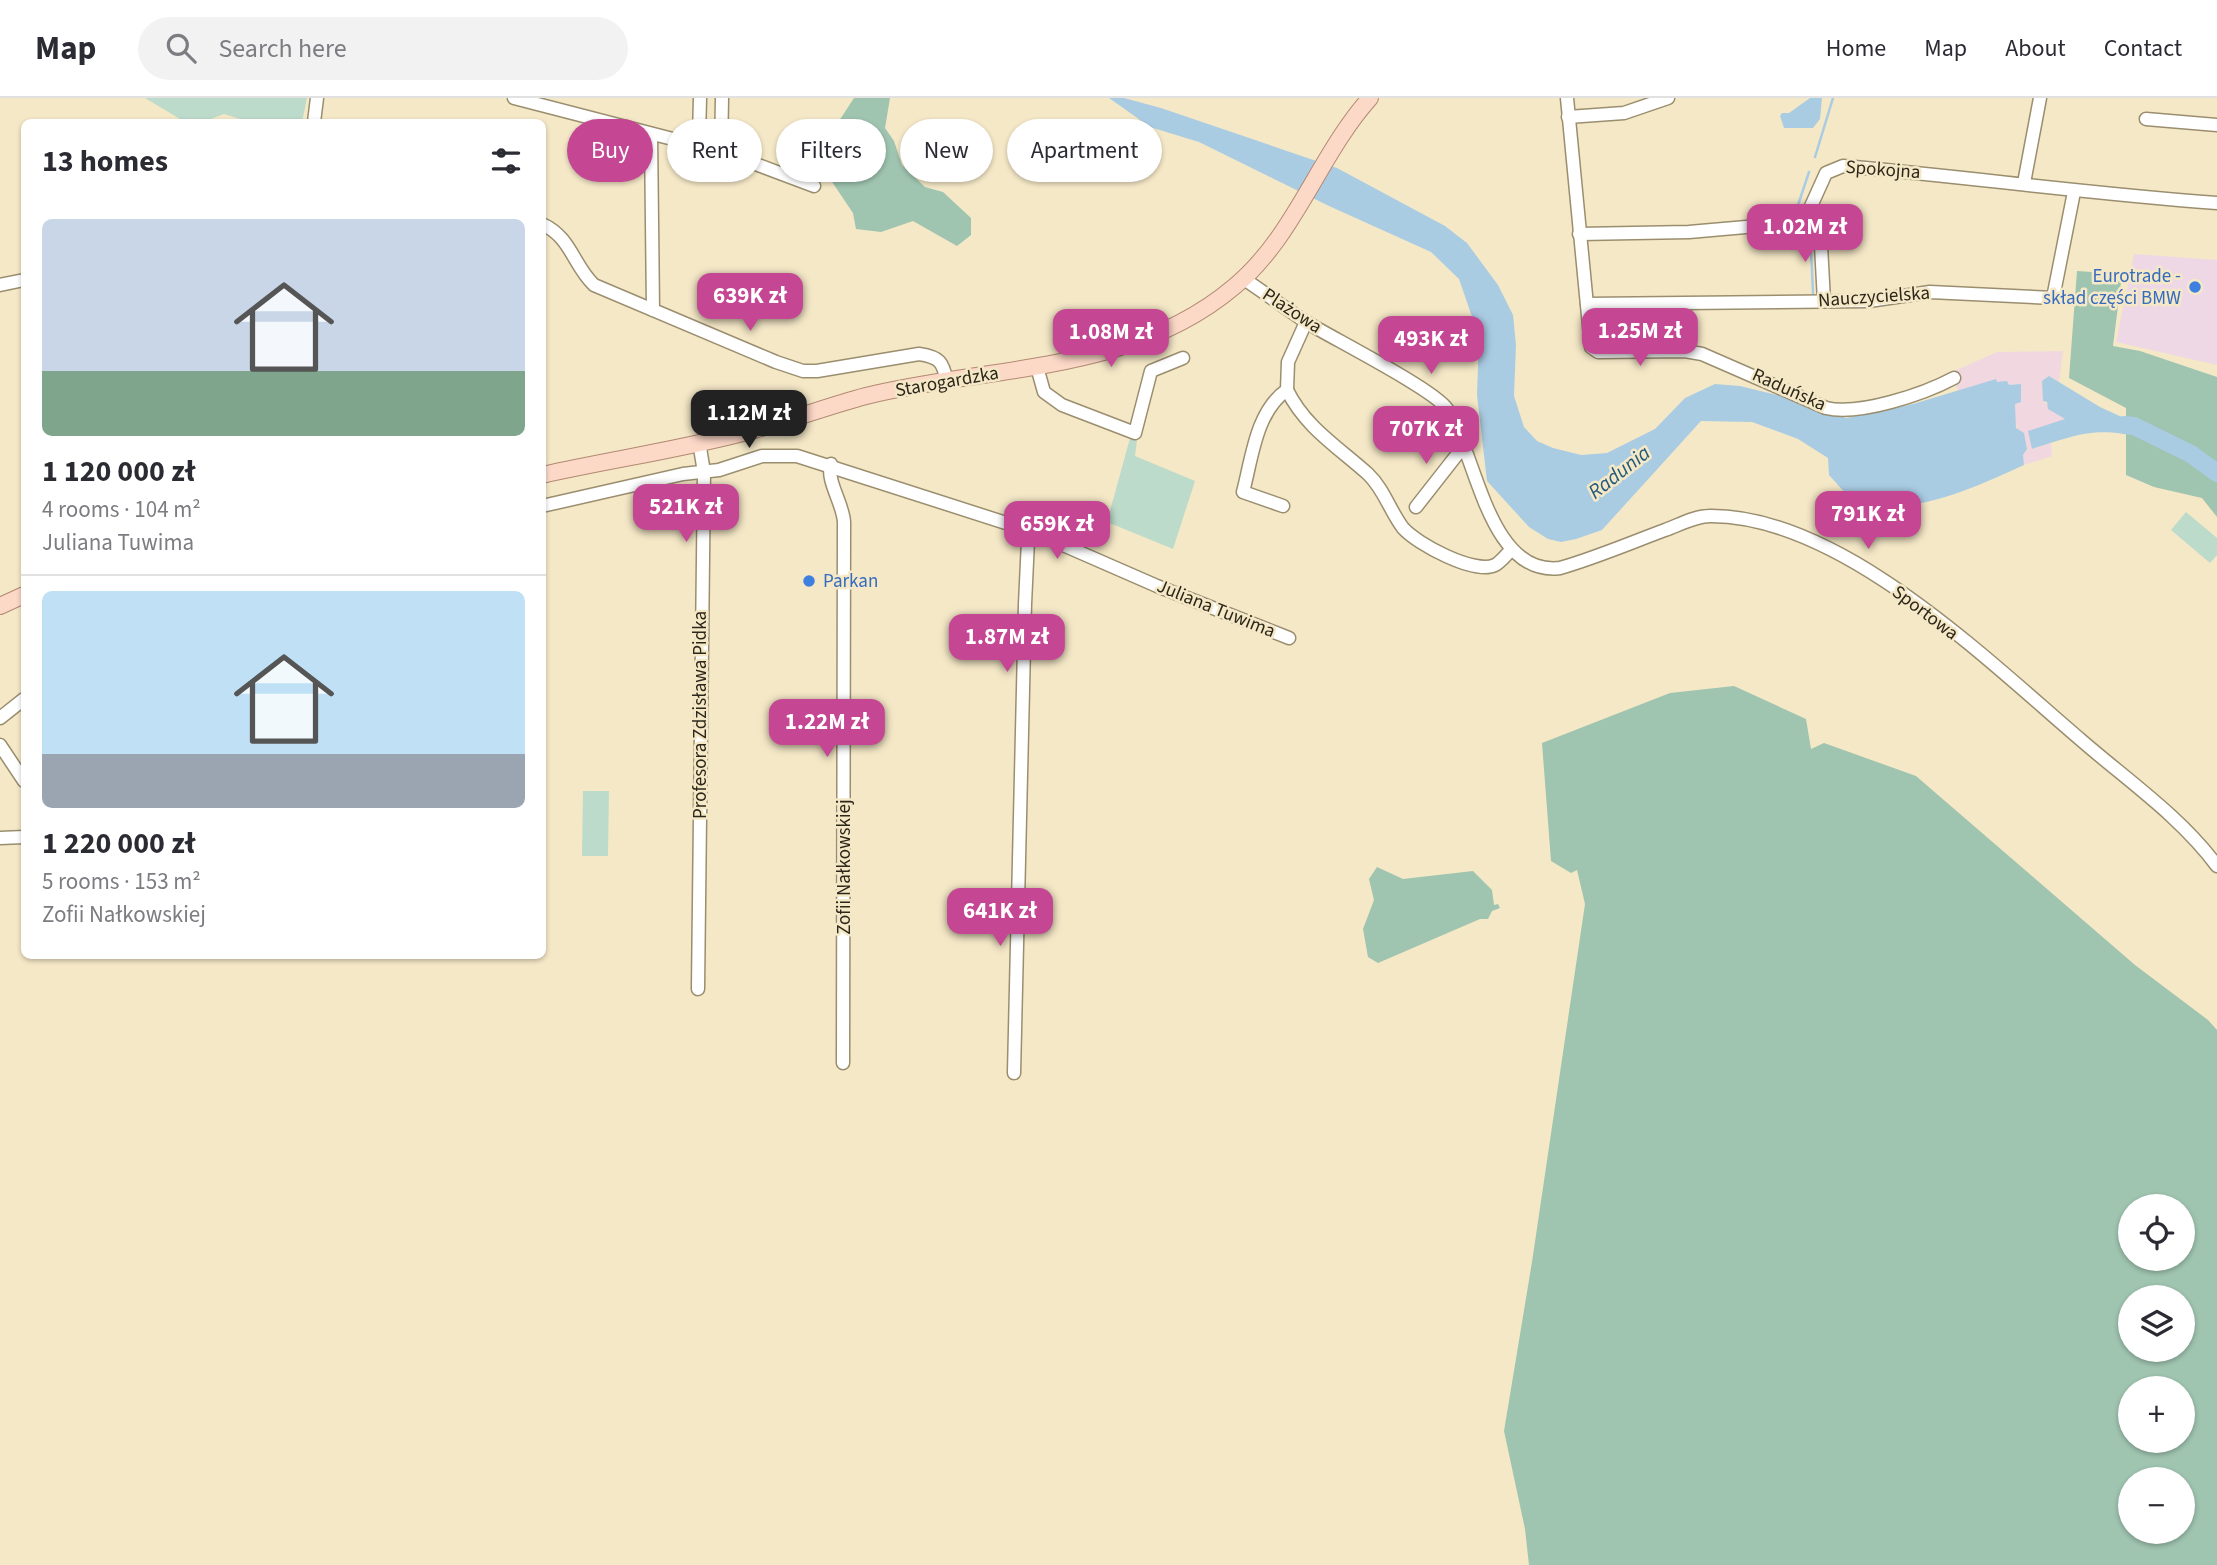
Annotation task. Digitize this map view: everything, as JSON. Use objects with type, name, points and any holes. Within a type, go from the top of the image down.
[{"type":"main road","name":"Starogardzka","points":[[546,474],[752,431],[867,396],[1037,367],[1112,350],[1158,335],[1195,316],[1244,279],[1270,249],[1340,134],[1370,98]]},
{"type":"main road","points":[[0,606],[21,596]]},
{"type":"street","points":[[314,119],[317,98]]},
{"type":"street","points":[[514,98],[594,119]]},
{"type":"street","points":[[699,119],[700,98]]},
{"type":"street","points":[[722,98],[722,119]]},
{"type":"street","name":"Raduńska","points":[[1567,98],[1591,347],[1598,352],[1685,351],[1702,354],[1835,410],[1862,409],[1949,381]]},
{"type":"street","points":[[1568,117],[1624,113],[1668,98]]},
{"type":"street","points":[[2025,183],[2040,98]]},
{"type":"street","points":[[2146,119],[2217,125]]},
{"type":"street","points":[[762,166],[814,186]]},
{"type":"street","name":"Spokojna","points":[[1807,215],[1826,173],[1836,167],[2025,183],[2074,192],[2217,203]]},
{"type":"street","points":[[652,182],[653,310]]},
{"type":"street","name":"Nauczycielska","points":[[1587,304],[1869,302],[1930,292],[2053,298],[2074,192]]},
{"type":"street","points":[[1580,234],[1741,228],[1792,223],[1807,215],[1820,227],[1824,301]]},
{"type":"street","points":[[546,227],[568,242],[581,270],[594,285],[791,368],[817,370],[919,354],[936,356],[943,363],[947,382]]},
{"type":"street","name":"Plażowa","points":[[1244,279],[1306,322],[1435,397],[1447,407],[1501,536],[1511,550]]},
{"type":"street","points":[[0,285],[21,281]]},
{"type":"street","points":[[1306,322],[1288,362],[1287,390],[1310,425],[1369,476],[1403,527],[1413,537],[1449,556],[1476,566],[1495,565],[1511,550]]},
{"type":"street","points":[[1037,367],[1044,392],[1062,405],[1126,432],[1135,433],[1151,371],[1183,358]]},
{"type":"street","points":[[1283,506],[1243,492],[1260,429],[1273,402],[1287,390]]},
{"type":"street","name":"Profesora Zdzisława Pidka","points":[[698,989],[700,632],[705,472],[699,442]]},
{"type":"street","points":[[1416,506],[1463,447]]},
{"type":"street","name":"Juliana Tuwima","points":[[546,505],[780,454],[831,464],[1031,531],[1157,586],[1289,638]]},
{"type":"street","name":"Zofii Nałkowskiej","points":[[831,464],[829,474],[839,496],[844,522],[843,1063]]},
{"type":"street","name":"Sportowa","points":[[1511,550],[1523,560],[1543,568],[1572,564],[1707,516],[1758,521],[1832,550],[1859,565],[1930,615],[2021,687],[2180,825],[2217,866]]},
{"type":"street","points":[[1014,1073],[1019,825],[1028,540],[1031,531]]},
{"type":"street","points":[[0,718],[21,701]]},
{"type":"street","points":[[0,745],[21,776]]},
{"type":"street","points":[[0,838],[21,838]]},
{"type":"shaded area","points":[[2134,254],[2217,260],[2217,365],[2116,342]]},
{"type":"shaded area","points":[[2063,351],[2059,382],[2049,376],[2043,401],[2066,419],[2032,449],[2051,443],[2052,456],[2024,465],[2009,385],[1983,385],[1958,392],[1952,372],[1997,352]]},
{"type":"green space","points":[[145,98],[307,98],[303,119],[240,119],[224,114],[211,119],[180,119]]},
{"type":"green space","points":[[854,98],[890,98],[886,122],[886,119],[840,119]]},
{"type":"green space","points":[[886,129],[894,141],[900,159],[900,182],[920,182],[925,187],[943,192],[971,218],[971,235],[957,246],[913,221],[881,232],[856,229],[853,213],[832,182],[886,182]]},
{"type":"green space","points":[[2077,271],[2122,274],[2113,346],[2140,351],[2217,377],[2217,517],[2202,498],[2154,487],[2126,475],[2126,408],[2069,378]]},
{"type":"green space","points":[[1130,438],[1137,440],[1135,456],[1195,481],[1173,549],[1107,522]]},
{"type":"green space","points":[[2186,512],[2217,538],[2217,555],[2210,563],[2171,530]]},
{"type":"green space","points":[[1734,686],[1806,719],[1811,749],[1824,743],[1916,776],[2135,965],[2208,1020],[2217,1030],[2217,1565],[1529,1565],[1525,1529],[1504,1431],[1585,904],[1577,870],[1571,873],[1551,861],[1542,743],[1670,693]]},
{"type":"green space","points":[[583,791],[609,791],[608,856],[582,856]]},
{"type":"green space","points":[[1377,867],[1403,879],[1473,871],[1492,890],[1494,905],[1498,904],[1500,908],[1492,911],[1488,919],[1480,919],[1378,963],[1368,957],[1363,929],[1374,900],[1369,879]]},
{"type":"water","points":[[1109,98],[1124,98],[1161,108],[1337,168],[1445,226],[1467,243],[1498,285],[1513,315],[1516,345],[1514,396],[1524,427],[1537,441],[1553,448],[1581,455],[1607,453],[1655,429],[1685,398],[1715,384],[1740,386],[1781,396],[1846,418],[1913,404],[1996,379],[1997,382],[2007,381],[2009,385],[2021,384],[2021,402],[2015,404],[2016,428],[2024,433],[2027,449],[2023,455],[2024,465],[1961,492],[1913,504],[1890,506],[1868,503],[1845,492],[1829,475],[1828,458],[1798,439],[1752,422],[1701,421],[1602,530],[1561,542],[1548,539],[1529,527],[1487,481],[1477,395],[1479,337],[1459,279],[1431,252],[1329,206],[1199,142],[1162,131],[1162,119],[1139,119]]},
{"type":"water","points":[[1810,98],[1822,98],[1820,119],[1813,128],[1784,128],[1780,116],[1782,113],[1789,113]]},
{"type":"water","points":[[2049,376],[2100,407],[2148,429],[2144,437],[2098,432],[2062,439],[2032,449],[2028,431],[2065,419],[2048,409],[2047,402],[2043,401],[2042,381]]},
{"type":"waterway","points":[[1815,157],[1833,98]]},
{"type":"waterway","points":[[1795,214],[1809,172]]},
{"type":"waterway","points":[[1806,231],[1811,249],[1813,293]]},
{"type":"waterway","name":"Radunia","points":[[2124,425],[2134,426],[2191,454],[2217,473]]},
{"type":"place","name":"Eurotrade - skład części BMW","points":[[2195,287]]},
{"type":"place","name":"Parkan","points":[[809,581]]}]
